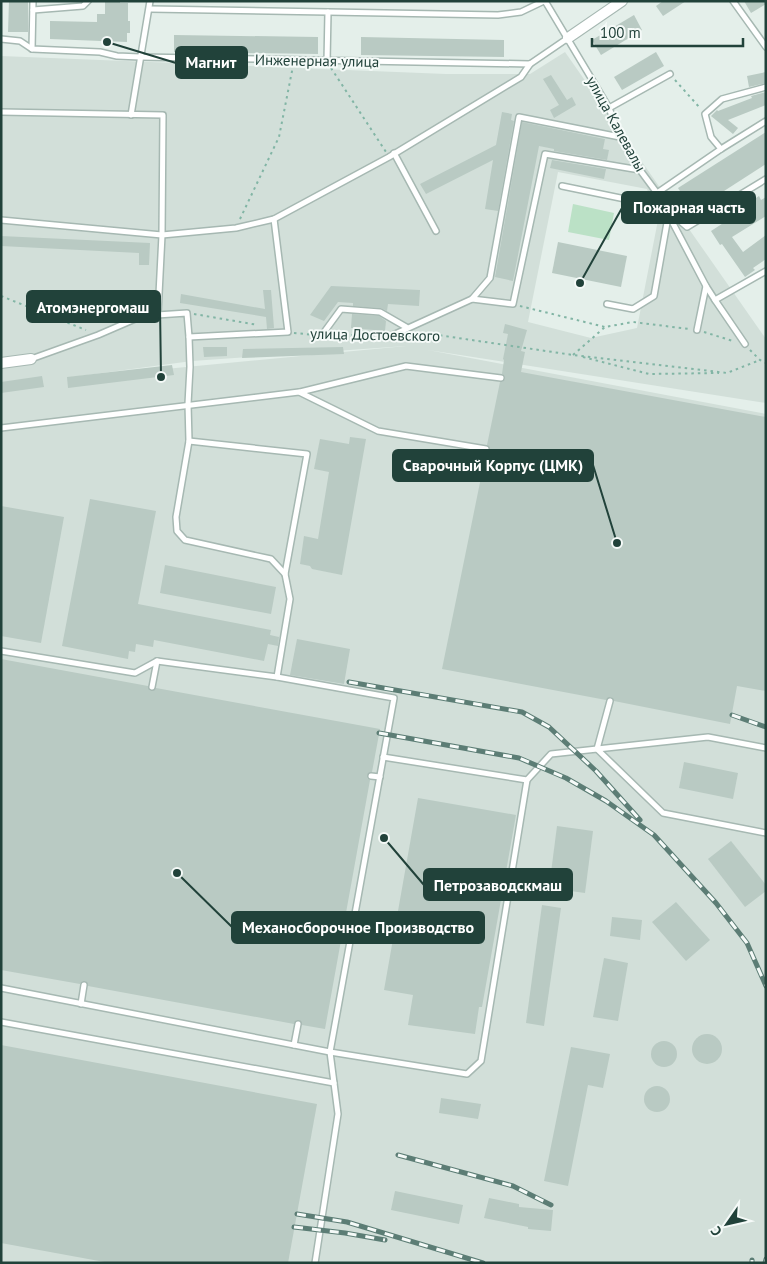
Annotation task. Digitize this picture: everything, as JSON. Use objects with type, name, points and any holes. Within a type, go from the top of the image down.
[{"type":"street","points":[[568,38],[621,2]]},
{"type":"street","points":[[1,363],[31,359]]},
{"type":"lane","points":[[32,49],[33,1]]},
{"type":"lane","points":[[33,10],[83,6],[88,1]]},
{"type":"lane","points":[[131,115],[150,1]]},
{"type":"lane","points":[[150,9],[498,15],[521,12],[545,1]]},
{"type":"lane","name":"улица Калевалы","points":[[545,1],[609,108],[620,137],[656,193],[706,286],[745,344]]},
{"type":"lane","points":[[733,1],[766,47]]},
{"type":"lane","points":[[327,62],[328,12]]},
{"type":"lane","points":[[1,220],[162,235],[236,228],[274,219],[389,157],[521,77],[530,64],[568,38]]},
{"type":"lane","name":"Инженерная улица","points":[[1,39],[20,41],[32,49],[100,52],[117,56],[327,62],[530,64]]},
{"type":"lane","points":[[609,108],[670,74]]},
{"type":"lane","points":[[721,149],[711,137],[705,114],[722,99],[766,87]]},
{"type":"lane","points":[[1,112],[163,115],[162,235],[158,314]]},
{"type":"lane","points":[[393,335],[406,327],[472,299],[490,278],[519,117],[620,137]]},
{"type":"lane","points":[[656,193],[766,121]]},
{"type":"lane","points":[[394,153],[436,231]]},
{"type":"lane","points":[[472,299],[513,304],[545,154],[640,170]]},
{"type":"lane","points":[[562,186],[664,207],[688,226],[766,179]]},
{"type":"lane","points":[[607,304],[633,309],[654,296],[668,216]]},
{"type":"lane","points":[[189,337],[288,332],[274,219]]},
{"type":"lane","points":[[715,300],[766,271]]},
{"type":"lane","points":[[697,330],[706,286]]},
{"type":"lane","points":[[322,335],[341,309],[380,312],[406,327]]},
{"type":"lane","points":[[31,359],[98,335],[142,316],[187,313],[190,367],[189,441],[176,517],[178,531],[185,540],[271,559],[286,574]]},
{"type":"lane","points":[[1,428],[299,392],[406,366],[501,378]]},
{"type":"lane","points":[[299,392],[378,431],[486,449]]},
{"type":"lane","points":[[189,441],[307,454],[286,574],[290,599],[277,677]]},
{"type":"lane","points":[[1,650],[134,673],[157,661],[277,677],[394,698],[330,1052],[338,1114],[316,1263]]},
{"type":"lane","points":[[152,687],[157,661]]},
{"type":"lane","points":[[597,749],[610,701]]},
{"type":"lane","points":[[1,988],[330,1052],[467,1074],[481,1061],[527,780],[551,754],[708,737],[766,748]]},
{"type":"lane","points":[[597,749],[663,812],[766,832]]},
{"type":"lane","points":[[384,757],[527,780]]},
{"type":"lane","points":[[371,776],[380,777]]},
{"type":"lane","points":[[81,1004],[84,985]]},
{"type":"lane","points":[[1,1022],[334,1083]]},
{"type":"lane","points":[[294,1045],[298,1024]]},
{"type":"path","points":[[236,228],[278,138],[294,61]]},
{"type":"path","points":[[327,62],[389,157]]},
{"type":"path","points":[[670,74],[705,114]]},
{"type":"path","points":[[1,296],[98,335]]},
{"type":"path","points":[[513,304],[605,327],[633,322],[697,330],[745,344],[760,360],[766,363]]},
{"type":"path","points":[[187,313],[264,326]]},
{"type":"path","points":[[573,355],[605,327]]},
{"type":"path","name":"улица Достоевского","points":[[288,332],[322,335],[393,335]]},
{"type":"path","name":"улица Достоевского","points":[[412,334],[431,334],[573,355]]},
{"type":"path","points":[[573,355],[649,374],[727,373],[760,360]]},
{"type":"path","points":[[573,355],[727,373]]},
{"type":"shaded area","points":[[565,52],[766,339],[766,403],[428,350],[766,414],[766,1263],[1,1263],[1,56],[446,74],[530,74]],"holes":[[[558,172],[647,189],[658,220],[637,328],[591,338],[528,322]],[[406,346],[72,378],[192,361]]]},
{"type":"green space","points":[[573,204],[614,213],[609,240],[568,232]]},
{"type":"building","points":[[9,1],[28,1],[28,32],[8,32]]},
{"type":"building","points":[[105,1],[128,3],[130,33],[127,33],[127,42],[50,39],[50,21],[97,22],[97,14],[105,14]]},
{"type":"building","points":[[663,1],[686,1],[663,16],[656,6]]},
{"type":"building","points":[[744,1],[766,1],[766,4],[751,13]]},
{"type":"building","points":[[634,15],[642,30],[601,55],[592,40]]},
{"type":"building","points":[[174,35],[318,37],[318,54],[174,52]]},
{"type":"building","points":[[361,37],[504,40],[504,57],[361,55]]},
{"type":"building","points":[[656,52],[664,66],[622,90],[614,77]]},
{"type":"building","points":[[766,72],[766,83],[749,87],[747,76]]},
{"type":"building","points":[[551,75],[567,100],[572,97],[576,105],[554,118],[550,110],[559,105],[543,79]]},
{"type":"building","points":[[766,92],[766,105],[728,120],[738,128],[733,134],[711,116],[717,110]]},
{"type":"building","points":[[502,112],[512,114],[511,120],[514,121],[498,211],[485,209],[493,160],[426,194],[420,184],[496,145]]},
{"type":"building","points":[[522,122],[605,139],[603,149],[609,150],[607,160],[554,151],[554,149],[539,146],[513,281],[495,277]]},
{"type":"building","points":[[766,132],[766,164],[693,211],[678,188]]},
{"type":"building","points":[[552,160],[606,169],[604,179],[550,168]]},
{"type":"building","points":[[759,196],[761,200],[766,197],[766,216],[732,237],[743,252],[766,235],[766,259],[753,268],[755,270],[745,277],[711,231],[745,209],[744,206]]},
{"type":"building","points":[[1,236],[150,243],[149,265],[139,265],[139,253],[1,246]]},
{"type":"building","points":[[558,242],[627,256],[621,287],[552,273]]},
{"type":"building","points":[[331,286],[420,290],[419,306],[388,304],[387,311],[381,308],[353,306],[353,303],[338,302],[324,321],[310,315]]},
{"type":"building","points":[[263,290],[271,290],[274,328],[267,329],[266,317],[180,303],[181,294],[265,309]]},
{"type":"building","points":[[352,314],[379,316],[386,321],[385,331],[351,328]]},
{"type":"building","points":[[505,324],[527,330],[521,351],[525,352],[521,372],[766,417],[766,691],[737,686],[730,724],[614,701],[611,697],[606,700],[442,669],[486,453],[490,450],[487,445],[500,382],[503,382],[505,379],[505,376],[502,374],[503,359],[508,334],[503,333]]},
{"type":"building","points":[[203,347],[227,347],[227,356],[204,357]]},
{"type":"building","points":[[343,347],[344,354],[242,358],[243,349]]},
{"type":"building","points":[[172,365],[174,375],[68,388],[67,377]]},
{"type":"building","points":[[42,376],[44,387],[1,393],[1,382]]},
{"type":"building","points":[[350,437],[366,439],[342,575],[312,569],[310,566],[300,564],[304,536],[318,539],[329,472],[314,469],[320,439],[349,444]]},
{"type":"building","points":[[90,499],[156,511],[138,604],[271,630],[270,635],[279,637],[278,646],[268,644],[264,661],[154,640],[153,647],[136,644],[135,652],[129,651],[128,659],[62,646]]},
{"type":"building","points":[[1,506],[64,517],[41,643],[1,636]]},
{"type":"building","points":[[165,565],[276,587],[271,614],[160,593]]},
{"type":"building","points":[[297,639],[350,649],[344,684],[290,675]]},
{"type":"building","points":[[1,659],[148,686],[149,690],[152,691],[156,688],[380,729],[372,772],[367,775],[367,778],[370,780],[325,1029],[302,1025],[299,1020],[296,1020],[294,1024],[88,986],[85,981],[82,981],[80,984],[1,970]]},
{"type":"building","points":[[684,762],[738,773],[733,799],[679,788]]},
{"type":"building","points":[[418,798],[516,815],[482,1007],[479,1007],[475,1034],[408,1025],[413,995],[384,990]]},
{"type":"building","points":[[557,826],[593,831],[585,893],[549,888]]},
{"type":"building","points":[[731,841],[766,885],[766,891],[745,907],[708,859]]},
{"type":"building","points":[[676,902],[710,940],[686,961],[652,922]]},
{"type":"building","points":[[542,905],[561,908],[544,1026],[526,1023]]},
{"type":"building","points":[[612,917],[642,920],[640,940],[610,936]]},
{"type":"building","points":[[604,958],[628,963],[618,1021],[593,1017]]},
{"type":"building","points":[[707,1034],[718,1038],[722,1049],[718,1060],[707,1064],[696,1060],[692,1049],[696,1038]]},
{"type":"building","points":[[664,1041],[673,1045],[677,1054],[673,1063],[664,1067],[655,1063],[651,1054],[655,1045]]},
{"type":"building","points":[[1,1045],[317,1104],[288,1263],[110,1263],[1,1243]]},
{"type":"building","points":[[571,1047],[610,1054],[603,1088],[588,1085],[568,1186],[544,1181]]},
{"type":"building","points":[[657,1086],[666,1090],[670,1099],[666,1108],[657,1112],[648,1108],[644,1099],[648,1090]]},
{"type":"building","points":[[441,1098],[481,1104],[478,1119],[439,1113]]},
{"type":"building","points":[[395,1191],[463,1205],[459,1224],[391,1210]]},
{"type":"building","points":[[489,1198],[519,1204],[519,1207],[553,1210],[551,1231],[528,1229],[528,1227],[484,1218]]},
{"type":"railway","points":[[349,682],[522,712],[549,727],[596,771],[640,820]]},
{"type":"railway","points":[[732,715],[766,727]]},
{"type":"railway","points":[[379,733],[519,758],[566,778],[606,801],[654,835],[716,903],[747,943],[766,986]]},
{"type":"railway","points":[[398,1155],[513,1186],[551,1205]]},
{"type":"railway","points":[[297,1214],[347,1222],[483,1263]]},
{"type":"railway","points":[[294,1227],[385,1240]]},
{"type":"railway","points":[[765,1263],[766,1259]]},
{"type":"place","name":"Магнит","points":[[107,42]]},
{"type":"place","name":"Пожарная часть","points":[[580,283]]},
{"type":"place","name":"Атомэнергомаш","points":[[161,377]]},
{"type":"place","name":"Сварочный Корпус (ЦМК)","points":[[617,543]]},
{"type":"place","name":"Петрозаводскмаш","points":[[384,838]]},
{"type":"place","name":"Механосборочное Производство","points":[[177,873]]}]
